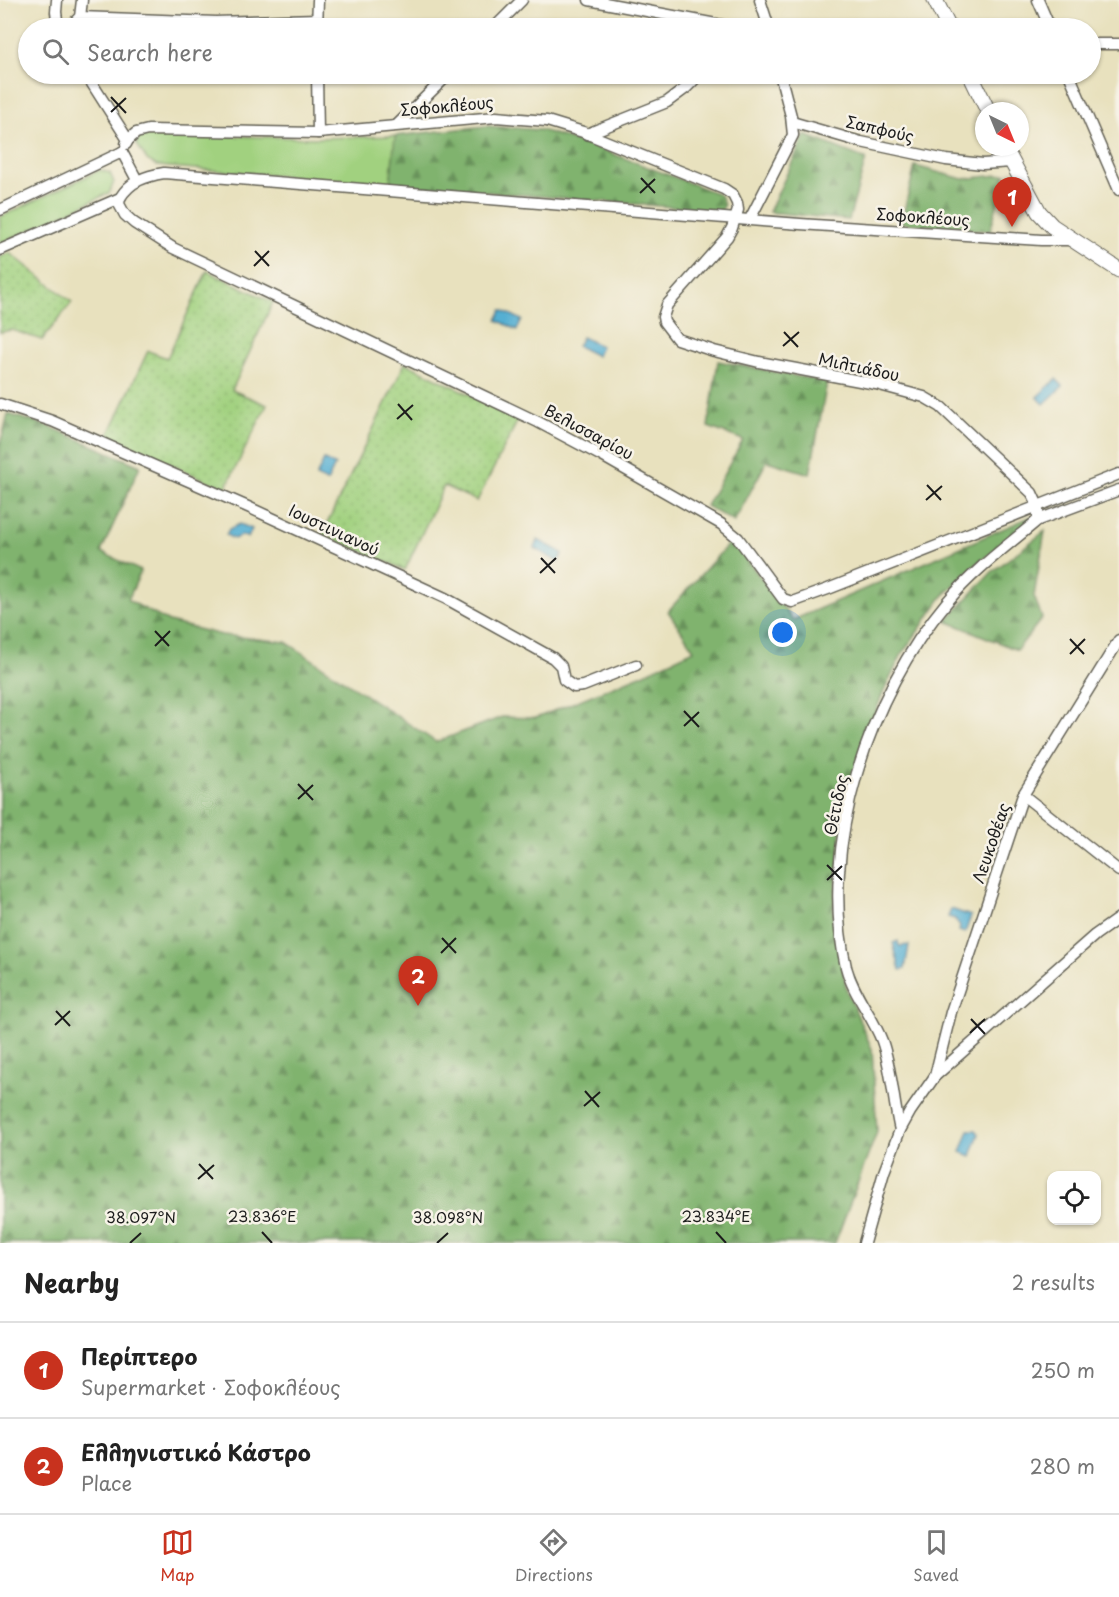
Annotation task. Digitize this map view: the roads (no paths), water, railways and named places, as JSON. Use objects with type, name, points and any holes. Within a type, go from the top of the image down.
[{"type":"street","points":[[57,0],[57,18]]},
{"type":"street","points":[[82,0],[80,17],[107,18]]},
{"type":"street","points":[[317,18],[318,0]]},
{"type":"street","points":[[504,18],[522,0]]},
{"type":"street","points":[[589,0],[680,18]]},
{"type":"street","points":[[760,0],[766,18]]},
{"type":"street","points":[[935,0],[944,18]]},
{"type":"street","points":[[1038,0],[1046,18]]},
{"type":"street","points":[[1101,44],[1119,44]]},
{"type":"street","points":[[0,210],[122,152],[128,140],[92,84]]},
{"type":"street","points":[[317,84],[318,133]]},
{"type":"street","points":[[397,125],[439,84]]},
{"type":"street","points":[[587,134],[667,102],[690,84]]},
{"type":"street","points":[[750,219],[790,144],[793,131],[792,122],[782,84]]},
{"type":"street","points":[[975,84],[983,102]]},
{"type":"street","points":[[1073,84],[1119,190]]},
{"type":"street","name":"Σοφοκλέους","points":[[128,140],[141,131],[164,129],[318,133],[506,117],[547,121],[587,134],[724,189],[733,195],[737,203],[736,217]]},
{"type":"street","name":"Σαπφούς","points":[[792,122],[861,142],[946,160],[983,164],[1011,162]]},
{"type":"street","points":[[0,250],[113,199],[120,198],[126,189],[137,180],[122,152]]},
{"type":"street","points":[[1009,156],[1039,212],[1052,226],[1119,270]]},
{"type":"street","name":"Σοφοκλέους","points":[[137,180],[164,173],[750,219],[1041,240],[1073,240]]},
{"type":"street","name":"Βελισσαρίου","points":[[120,198],[119,204],[129,220],[173,248],[538,422],[602,456],[726,528],[738,538],[783,599],[788,602],[828,589],[1038,506]]},
{"type":"street","name":"Μιλτιάδου","points":[[736,217],[727,237],[667,305],[663,317],[664,322],[677,339],[759,362],[876,384],[924,397],[941,407],[1018,477],[1032,493],[1038,506]]},
{"type":"street","name":"Ιουστινιανού","points":[[0,404],[52,421],[129,453],[445,598],[553,658],[561,666],[564,680],[574,687],[584,686],[636,665]]},
{"type":"street","points":[[1119,474],[1038,506],[1038,520],[1119,490]]},
{"type":"street","name":"Θέτιδος","points":[[900,1130],[882,1040],[855,990],[844,958],[839,888],[845,827],[858,771],[875,721],[912,648],[968,580],[989,559],[1038,520]]},
{"type":"street","name":"Λευκοθέας","points":[[935,1076],[951,1012],[1023,795],[1119,640]]},
{"type":"street","points":[[1023,795],[1119,871]]},
{"type":"street","points":[[864,1243],[884,1172],[900,1130],[935,1076],[1087,942],[1119,918]]},
{"type":"water","points":[[502,310],[522,320],[517,330],[497,320]]},
{"type":"water","points":[[582,337],[601,346],[597,356],[577,346]]},
{"type":"water","points":[[1056,379],[1063,386],[1044,404],[1037,397]]},
{"type":"water","points":[[324,460],[335,465],[327,482],[316,477]]},
{"type":"water","points":[[240,524],[252,529],[248,538],[242,535],[234,539],[226,535],[229,529]]},
{"type":"water","points":[[538,540],[563,553],[558,562],[534,548]]},
{"type":"water","points":[[951,909],[971,916],[965,933],[959,931],[960,927],[955,919],[948,917]]},
{"type":"water","points":[[898,941],[899,946],[909,945],[905,969],[900,970],[893,943]]},
{"type":"water","points":[[969,1130],[976,1130],[979,1134],[971,1156],[961,1152]]},
{"type":"place","name":"Περίπτερο","points":[[1012,227]]},
{"type":"place","name":"Ελληνιστικό Κάστρο","points":[[418,1006]]}]
